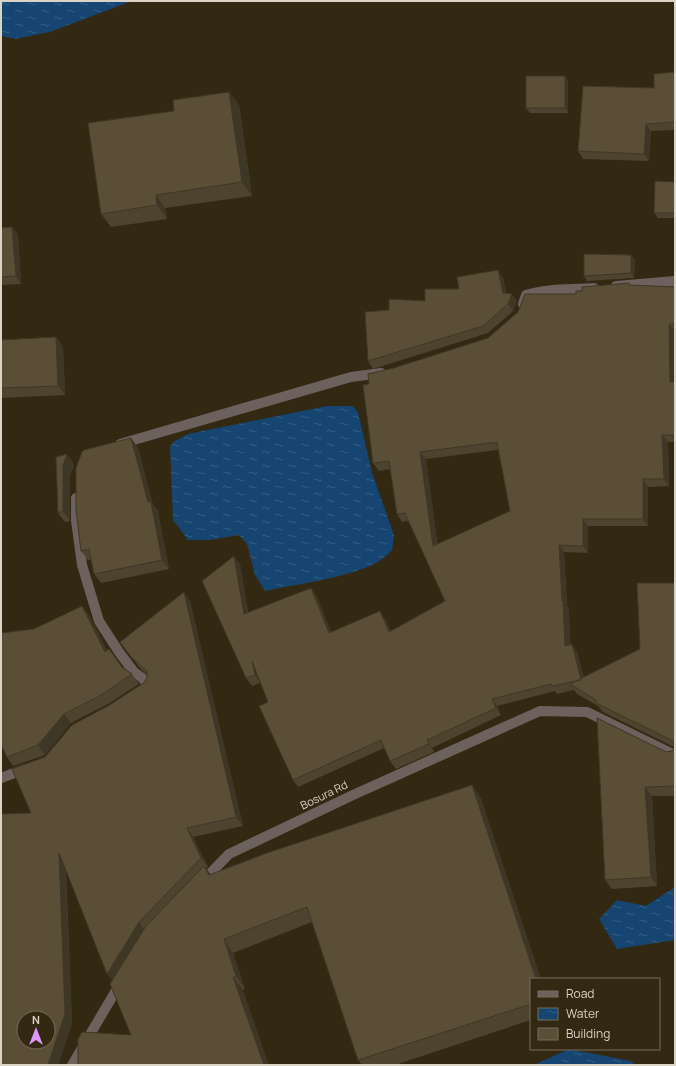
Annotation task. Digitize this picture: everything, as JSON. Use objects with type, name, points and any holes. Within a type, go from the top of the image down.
[{"type":"street","points":[[518,315],[526,295],[549,291],[675,281]]},
{"type":"street","points":[[112,446],[351,377],[374,375],[390,371]]},
{"type":"street","points":[[76,491],[76,520],[82,565],[99,621],[134,672],[147,683],[147,686],[135,694]]},
{"type":"street","name":"Bosura Rd","points":[[192,892],[230,854],[353,794],[540,711],[587,712],[675,755]]},
{"type":"street","points":[[1,778],[35,765]]},
{"type":"street","points":[[72,1065],[125,976]]},
{"type":"water","points":[[1,1],[132,1],[50,32],[15,39],[1,36]]},
{"type":"water","points":[[327,406],[353,406],[358,412],[372,473],[394,535],[392,550],[381,560],[356,571],[265,591],[255,575],[247,544],[239,535],[210,540],[188,540],[173,520],[170,447],[173,442],[188,434]]},
{"type":"water","points":[[675,887],[675,940],[617,949],[599,919],[617,900],[646,906]]},
{"type":"water","points":[[567,1050],[574,1050],[631,1061],[635,1065],[534,1065]]},
{"type":"building","points":[[675,72],[675,122],[646,124],[644,154],[578,151],[583,86],[654,88],[654,74]]},
{"type":"building","points":[[526,76],[565,76],[565,108],[526,108]]},
{"type":"building","points":[[229,92],[242,182],[156,195],[157,205],[101,214],[88,123],[174,111],[173,100]]},
{"type":"building","points":[[655,181],[675,182],[675,213],[654,213]]},
{"type":"building","points":[[12,227],[16,276],[1,277],[1,228]]},
{"type":"building","points":[[584,254],[631,255],[631,273],[584,276]]},
{"type":"building","points":[[498,270],[503,293],[512,294],[508,304],[483,326],[368,361],[365,312],[389,310],[389,299],[425,301],[425,289],[459,289],[457,277]]},
{"type":"building","points":[[629,283],[629,285],[675,287],[675,324],[669,324],[670,382],[675,382],[675,435],[662,435],[664,479],[643,479],[643,519],[583,519],[583,546],[559,545],[565,646],[572,644],[581,680],[552,686],[551,684],[492,699],[496,708],[427,740],[429,744],[390,761],[381,740],[293,780],[259,706],[268,702],[252,661],[255,675],[246,678],[202,581],[234,556],[244,614],[311,588],[329,633],[380,611],[389,632],[445,601],[405,513],[397,514],[389,461],[373,463],[363,385],[369,384],[368,374],[394,368],[488,338],[518,312],[525,294],[576,294],[576,291],[582,291],[582,287]],"holes":[[[497,442],[510,511],[433,546],[420,452]]]},
{"type":"building","points":[[56,337],[58,386],[1,388],[1,340]]},
{"type":"building","points":[[131,438],[148,502],[151,502],[162,560],[94,574],[89,549],[81,551],[76,510],[76,468],[84,450]]},
{"type":"building","points":[[67,454],[63,466],[63,511],[58,513],[56,457]]},
{"type":"building","points":[[637,583],[675,583],[675,786],[645,787],[651,877],[605,880],[597,718],[666,752],[674,749],[674,742],[596,703],[596,700],[570,684],[640,649]]},
{"type":"building","points":[[184,592],[236,817],[187,828],[201,858],[139,922],[107,974],[59,853],[65,1014],[56,1041],[56,1010],[16,1010],[16,1050],[53,1050],[48,1065],[1,1065],[1,814],[31,813],[12,769],[45,757],[72,725],[108,706],[145,682],[147,671],[132,658],[120,642]]},
{"type":"building","points":[[82,606],[105,652],[109,649],[122,667],[132,674],[101,695],[64,714],[38,745],[7,757],[1,744],[1,633],[34,629]]},
{"type":"building","points":[[472,785],[536,978],[530,978],[530,1004],[358,1060],[307,907],[224,939],[236,976],[233,977],[264,1065],[78,1065],[78,1039],[82,1032],[131,1035],[110,984],[146,926],[204,866],[209,875],[267,853]]}]
